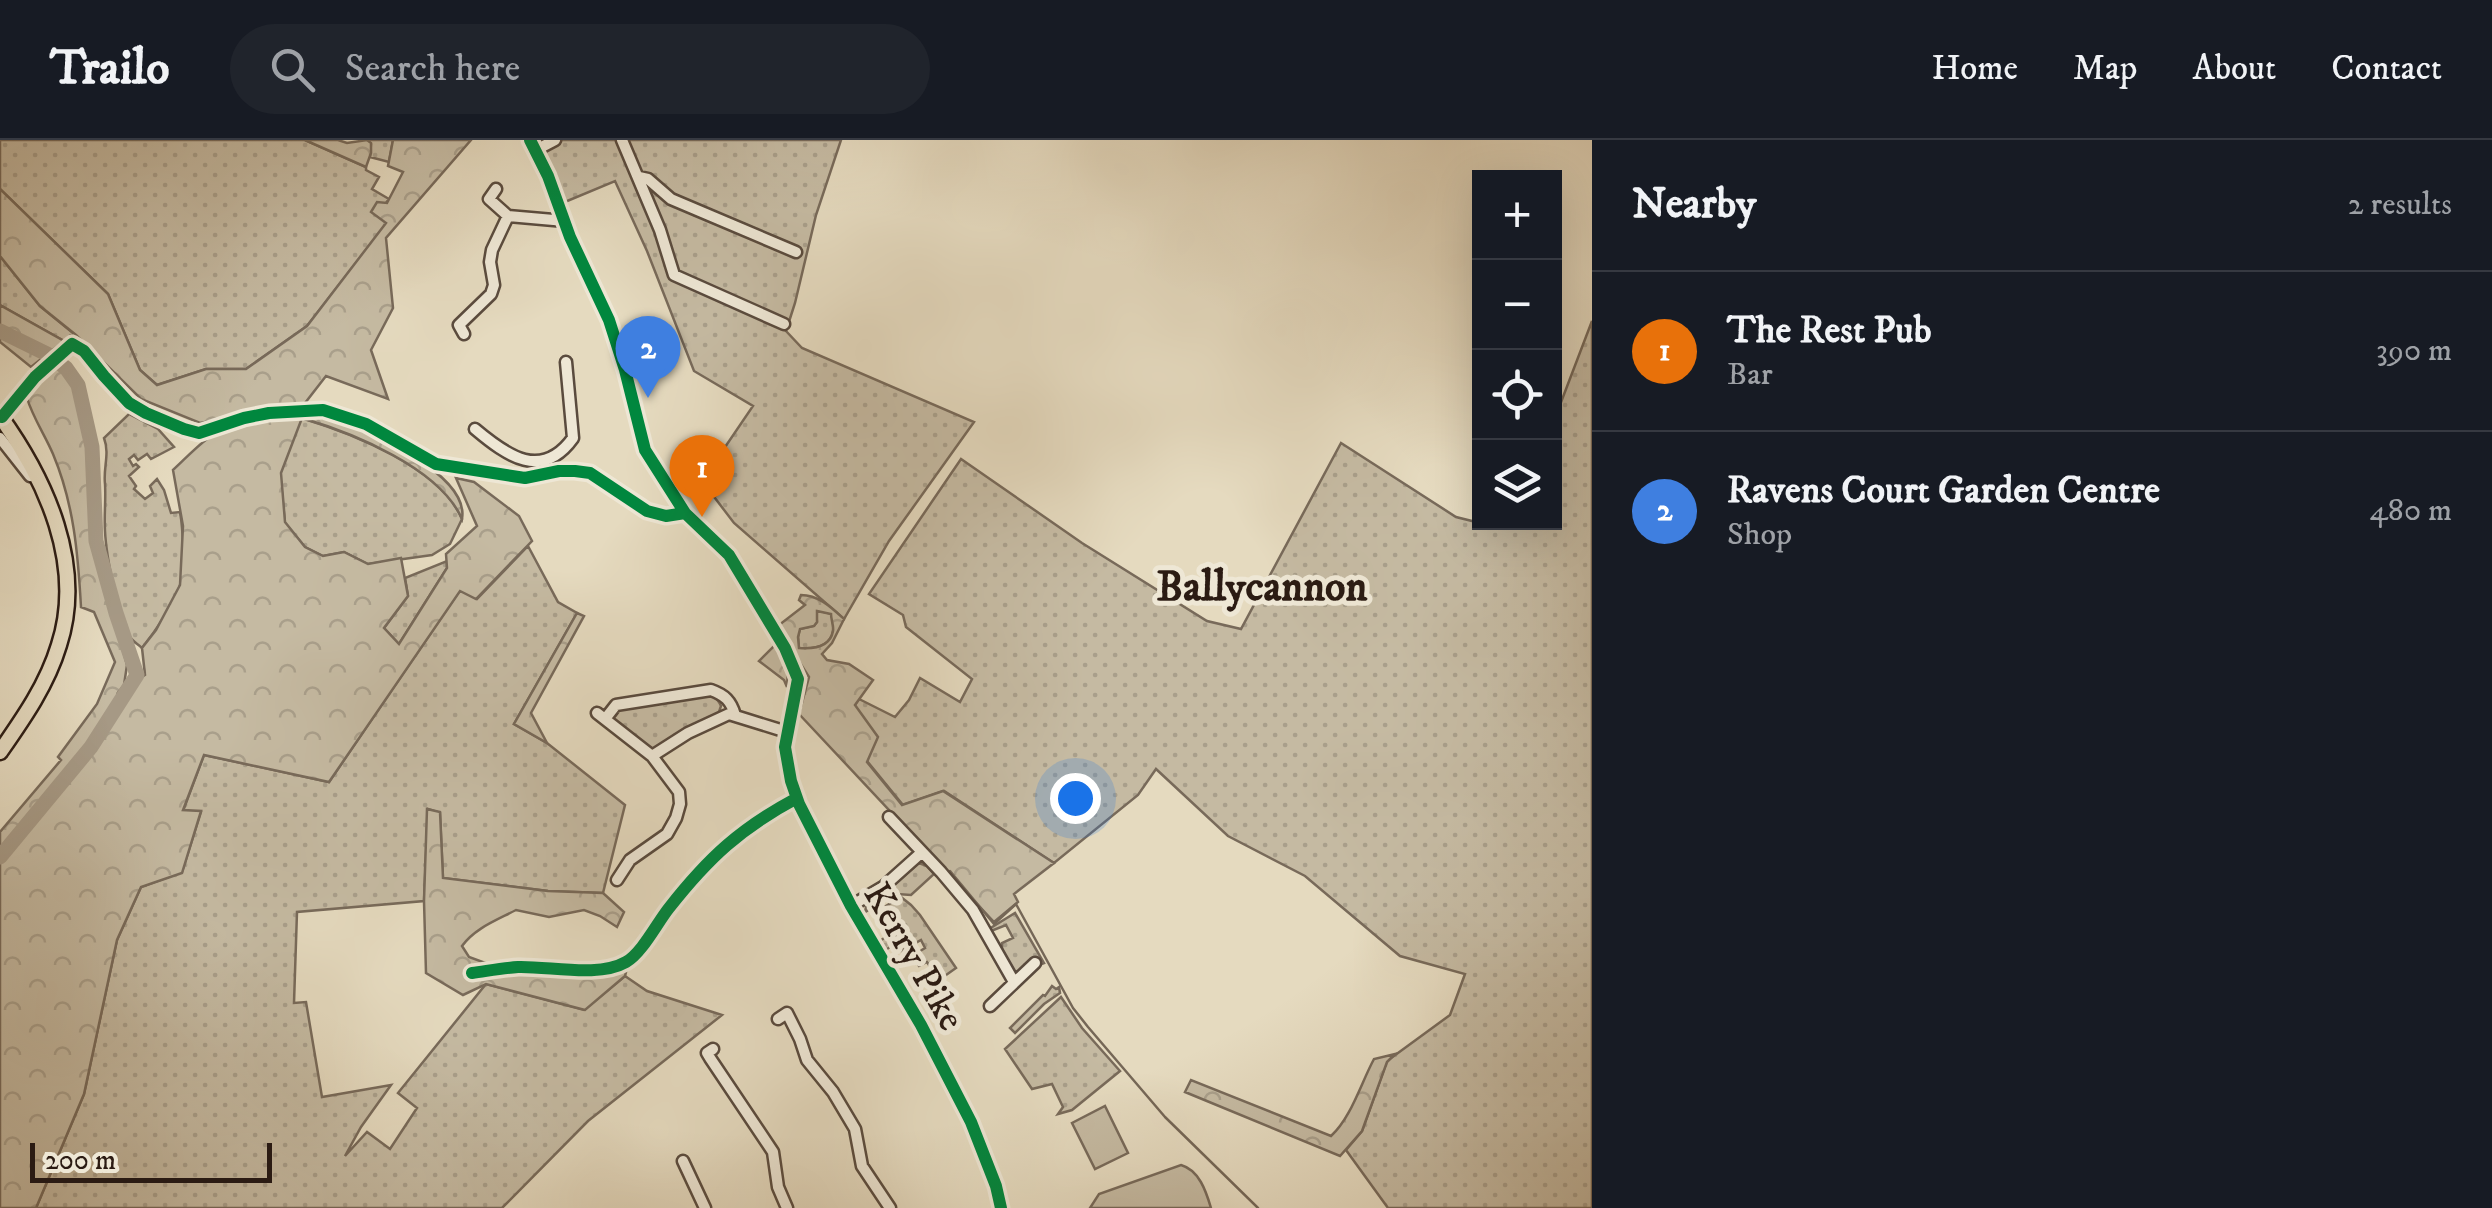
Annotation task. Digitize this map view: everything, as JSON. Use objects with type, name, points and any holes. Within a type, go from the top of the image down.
[{"type":"main road","points":[[0,752],[40,692],[58,649],[67,590],[61,539],[48,502],[1,416]]},
{"type":"street","points":[[533,145],[555,140]]},
{"type":"street","points":[[622,140],[674,275],[784,324]]},
{"type":"street","points":[[630,163],[637,144]]},
{"type":"street","name":"Kerry Pike","points":[[533,145],[609,320],[626,370],[645,450],[684,513],[730,555],[785,648],[798,679],[786,755],[797,798],[851,906],[921,1025],[971,1122],[1002,1208]]},
{"type":"street","points":[[639,178],[648,179],[672,198],[796,252]]},
{"type":"street","points":[[496,190],[489,199],[508,216],[565,221]]},
{"type":"street","points":[[464,334],[459,325],[491,294],[492,250],[508,216]]},
{"type":"street","points":[[1,416],[27,385],[72,344],[129,402],[165,422],[199,433],[270,413],[323,410],[366,424],[436,464],[524,478],[574,470],[590,474],[647,511],[666,516],[684,513]]},
{"type":"street","points":[[475,430],[493,445],[530,462],[552,459],[565,450],[574,438],[566,362]]},
{"type":"street","points":[[0,438],[30,476],[34,474]]},
{"type":"street","points":[[552,459],[559,471]]},
{"type":"street","points":[[617,880],[630,860],[666,834],[676,818],[679,792],[652,756],[601,716],[616,705],[712,690],[723,694],[735,715]]},
{"type":"street","points":[[652,756],[688,733],[730,714],[787,732]]},
{"type":"street","points":[[472,973],[517,967],[603,969],[628,962],[717,853],[746,827],[797,798]]},
{"type":"street","points":[[888,817],[973,910],[1014,982]]},
{"type":"street","points":[[851,906],[892,880],[921,853]]},
{"type":"street","points":[[990,1006],[1035,963]]},
{"type":"street","points":[[778,1019],[786,1013],[806,1060],[840,1101],[855,1129],[866,1175],[890,1208]]},
{"type":"street","points":[[713,1049],[708,1052],[710,1058],[773,1152],[778,1188],[787,1208]]},
{"type":"street","points":[[683,1161],[705,1208]]},
{"type":"green space","points":[[0,140],[305,140],[366,167],[379,177],[372,189],[389,199],[387,223],[307,326],[246,369],[206,369],[157,385],[140,370],[108,294],[0,189]]},
{"type":"green space","points":[[305,140],[367,140],[371,153],[366,167]]},
{"type":"green space","points":[[367,140],[393,140],[389,162],[370,157],[371,144]]},
{"type":"green space","points":[[393,140],[471,140],[386,238],[393,308],[371,350],[388,399],[326,376],[305,403],[200,423],[141,399],[76,335],[40,306],[0,256],[0,189],[108,294],[140,370],[157,385],[206,369],[246,369],[307,326],[386,223],[371,212],[377,202],[387,203],[403,172],[388,166]]},
{"type":"green space","points":[[538,140],[841,140],[816,215],[786,331],[802,348],[974,422],[889,541],[844,619],[734,523],[702,481],[753,406],[694,371],[615,181],[560,204]]},
{"type":"green space","points":[[0,256],[40,306],[73,333],[64,341],[0,305]]},
{"type":"green space","points":[[0,305],[64,341],[31,367],[0,342]]},
{"type":"green space","points":[[1592,321],[1592,1208],[1388,1208],[1346,1150],[1362,1131],[1387,1061],[1450,1015],[1465,974],[1400,956],[1305,876],[1228,836],[1156,769],[1138,795],[1054,863],[944,791],[903,805],[867,761],[854,706],[859,699],[895,717],[920,678],[960,702],[972,679],[906,627],[903,615],[869,594],[961,459],[1082,543],[1207,621],[1241,629],[1341,443],[1456,517],[1472,521],[1472,530],[1562,530],[1562,400]]},
{"type":"green space","points":[[56,364],[76,388],[87,440],[93,544],[127,665],[124,685],[117,694],[145,675],[142,648],[180,585],[183,526],[173,470],[207,439],[221,433],[274,419],[308,417],[328,419],[412,455],[450,486],[460,502],[462,519],[435,484],[393,455],[302,418],[281,473],[285,522],[305,547],[323,556],[344,552],[368,564],[401,558],[408,596],[384,628],[399,644],[447,568],[446,554],[477,526],[456,478],[474,482],[519,516],[532,541],[476,599],[460,591],[329,782],[204,755],[183,810],[201,811],[182,873],[141,887],[117,940],[84,1094],[36,1208],[0,1208],[0,832],[61,760],[58,757],[97,704],[115,662],[94,612],[81,607],[66,492],[27,398]]},
{"type":"green space","points":[[129,414],[158,429],[174,447],[151,459],[147,454],[138,460],[134,455],[129,459],[139,467],[129,476],[134,489],[145,499],[153,493],[150,486],[157,479],[171,513],[180,512],[183,538],[183,569],[177,593],[142,648],[130,637],[121,617],[105,531],[104,438]]},
{"type":"green space","points":[[301,418],[369,443],[435,484],[462,519],[450,544],[432,555],[368,564],[344,552],[323,556],[305,547],[285,523],[280,473]]},
{"type":"green space","points":[[528,546],[558,602],[577,613],[514,724],[547,743],[625,805],[603,893],[548,891],[443,878],[440,813],[428,809],[424,901],[297,912],[294,1003],[306,1002],[322,1097],[391,1085],[345,1156],[367,1132],[390,1149],[417,1108],[398,1093],[486,984],[584,1010],[625,976],[647,991],[722,1015],[588,1121],[502,1208],[36,1208],[84,1094],[117,940],[141,887],[182,872],[201,812],[183,811],[204,755],[329,782],[460,590],[477,599]]},
{"type":"green space","points":[[447,561],[447,568],[399,644],[384,628],[408,596],[405,578]]},
{"type":"green space","points":[[801,595],[814,597],[844,619],[822,654],[827,660],[849,664],[873,680],[855,705],[878,737],[867,762],[902,805],[943,791],[1054,863],[1014,894],[1018,902],[994,922],[799,714],[809,677],[779,625],[805,605],[799,600]],"holes":[[[817,611],[831,614],[833,629],[828,641],[815,648],[799,648],[800,629],[814,626]]]},
{"type":"green space","points":[[816,610],[832,614],[831,637],[820,646],[799,648],[800,629],[814,626]]},
{"type":"green space","points":[[577,613],[584,616],[531,713],[547,743],[514,724]]},
{"type":"green space","points":[[775,645],[788,670],[787,687],[784,680],[759,661]]},
{"type":"green space","points":[[702,694],[718,700],[719,712],[652,750],[611,719],[614,711]]},
{"type":"green space","points":[[427,809],[440,812],[443,878],[548,891],[603,893],[624,912],[617,927],[584,910],[549,917],[516,910],[467,940],[462,946],[469,957],[507,971],[627,968],[625,976],[585,1010],[486,984],[463,995],[426,973]]},
{"type":"green space","points":[[919,863],[934,874],[911,895],[897,894],[865,912],[867,902]]},
{"type":"green space","points":[[901,897],[920,915],[956,968],[939,980],[927,962],[919,966],[912,956],[925,948],[921,940],[901,951],[896,944],[883,951],[878,942],[899,929],[886,906]]},
{"type":"green space","points":[[1015,913],[1044,963],[1016,974],[1002,954],[1002,943],[1013,938],[1006,925],[989,929]]},
{"type":"green space","points":[[1052,986],[1059,987],[1060,993],[1015,1033],[1010,1028]]},
{"type":"green space","points":[[1061,997],[1120,1071],[1072,1110],[1058,1114],[1063,1107],[1052,1084],[1032,1089],[1005,1049]]},
{"type":"green space","points":[[1395,1054],[1387,1062],[1362,1131],[1340,1156],[1185,1092],[1191,1080],[1331,1136],[1350,1110],[1374,1059]]},
{"type":"green space","points":[[1105,1106],[1128,1153],[1095,1169],[1072,1123]]},
{"type":"green space","points":[[1181,1165],[1197,1176],[1211,1208],[1090,1208],[1099,1194]]},
{"type":"waterway","points":[[0,331],[47,354],[66,368],[78,385],[92,447],[96,541],[137,675],[91,747],[0,857]]},
{"type":"waterway","points":[[950,871],[994,924],[1016,904],[1073,1008],[1088,1027],[1165,1117],[1258,1208]]},
{"type":"cycle path","points":[[530,140],[609,320],[645,450],[685,513],[729,555],[785,648],[798,679],[785,747],[799,804],[971,1122],[1001,1208]]},
{"type":"cycle path","points":[[2,417],[35,377],[72,344],[84,351],[129,403],[184,429],[199,433],[269,413],[323,410],[366,424],[436,464],[525,478],[559,471],[590,473],[647,511],[666,516],[685,513]]},
{"type":"cycle path","points":[[472,973],[518,967],[602,969],[626,962],[712,859],[742,833],[797,798]]},
{"type":"place","name":"Ravens Court Garden Centre","points":[[648,398]]},
{"type":"place","name":"The Rest Pub","points":[[702,517]]},
{"type":"district","name":"Ballycannon","points":[[1262,585]]}]
